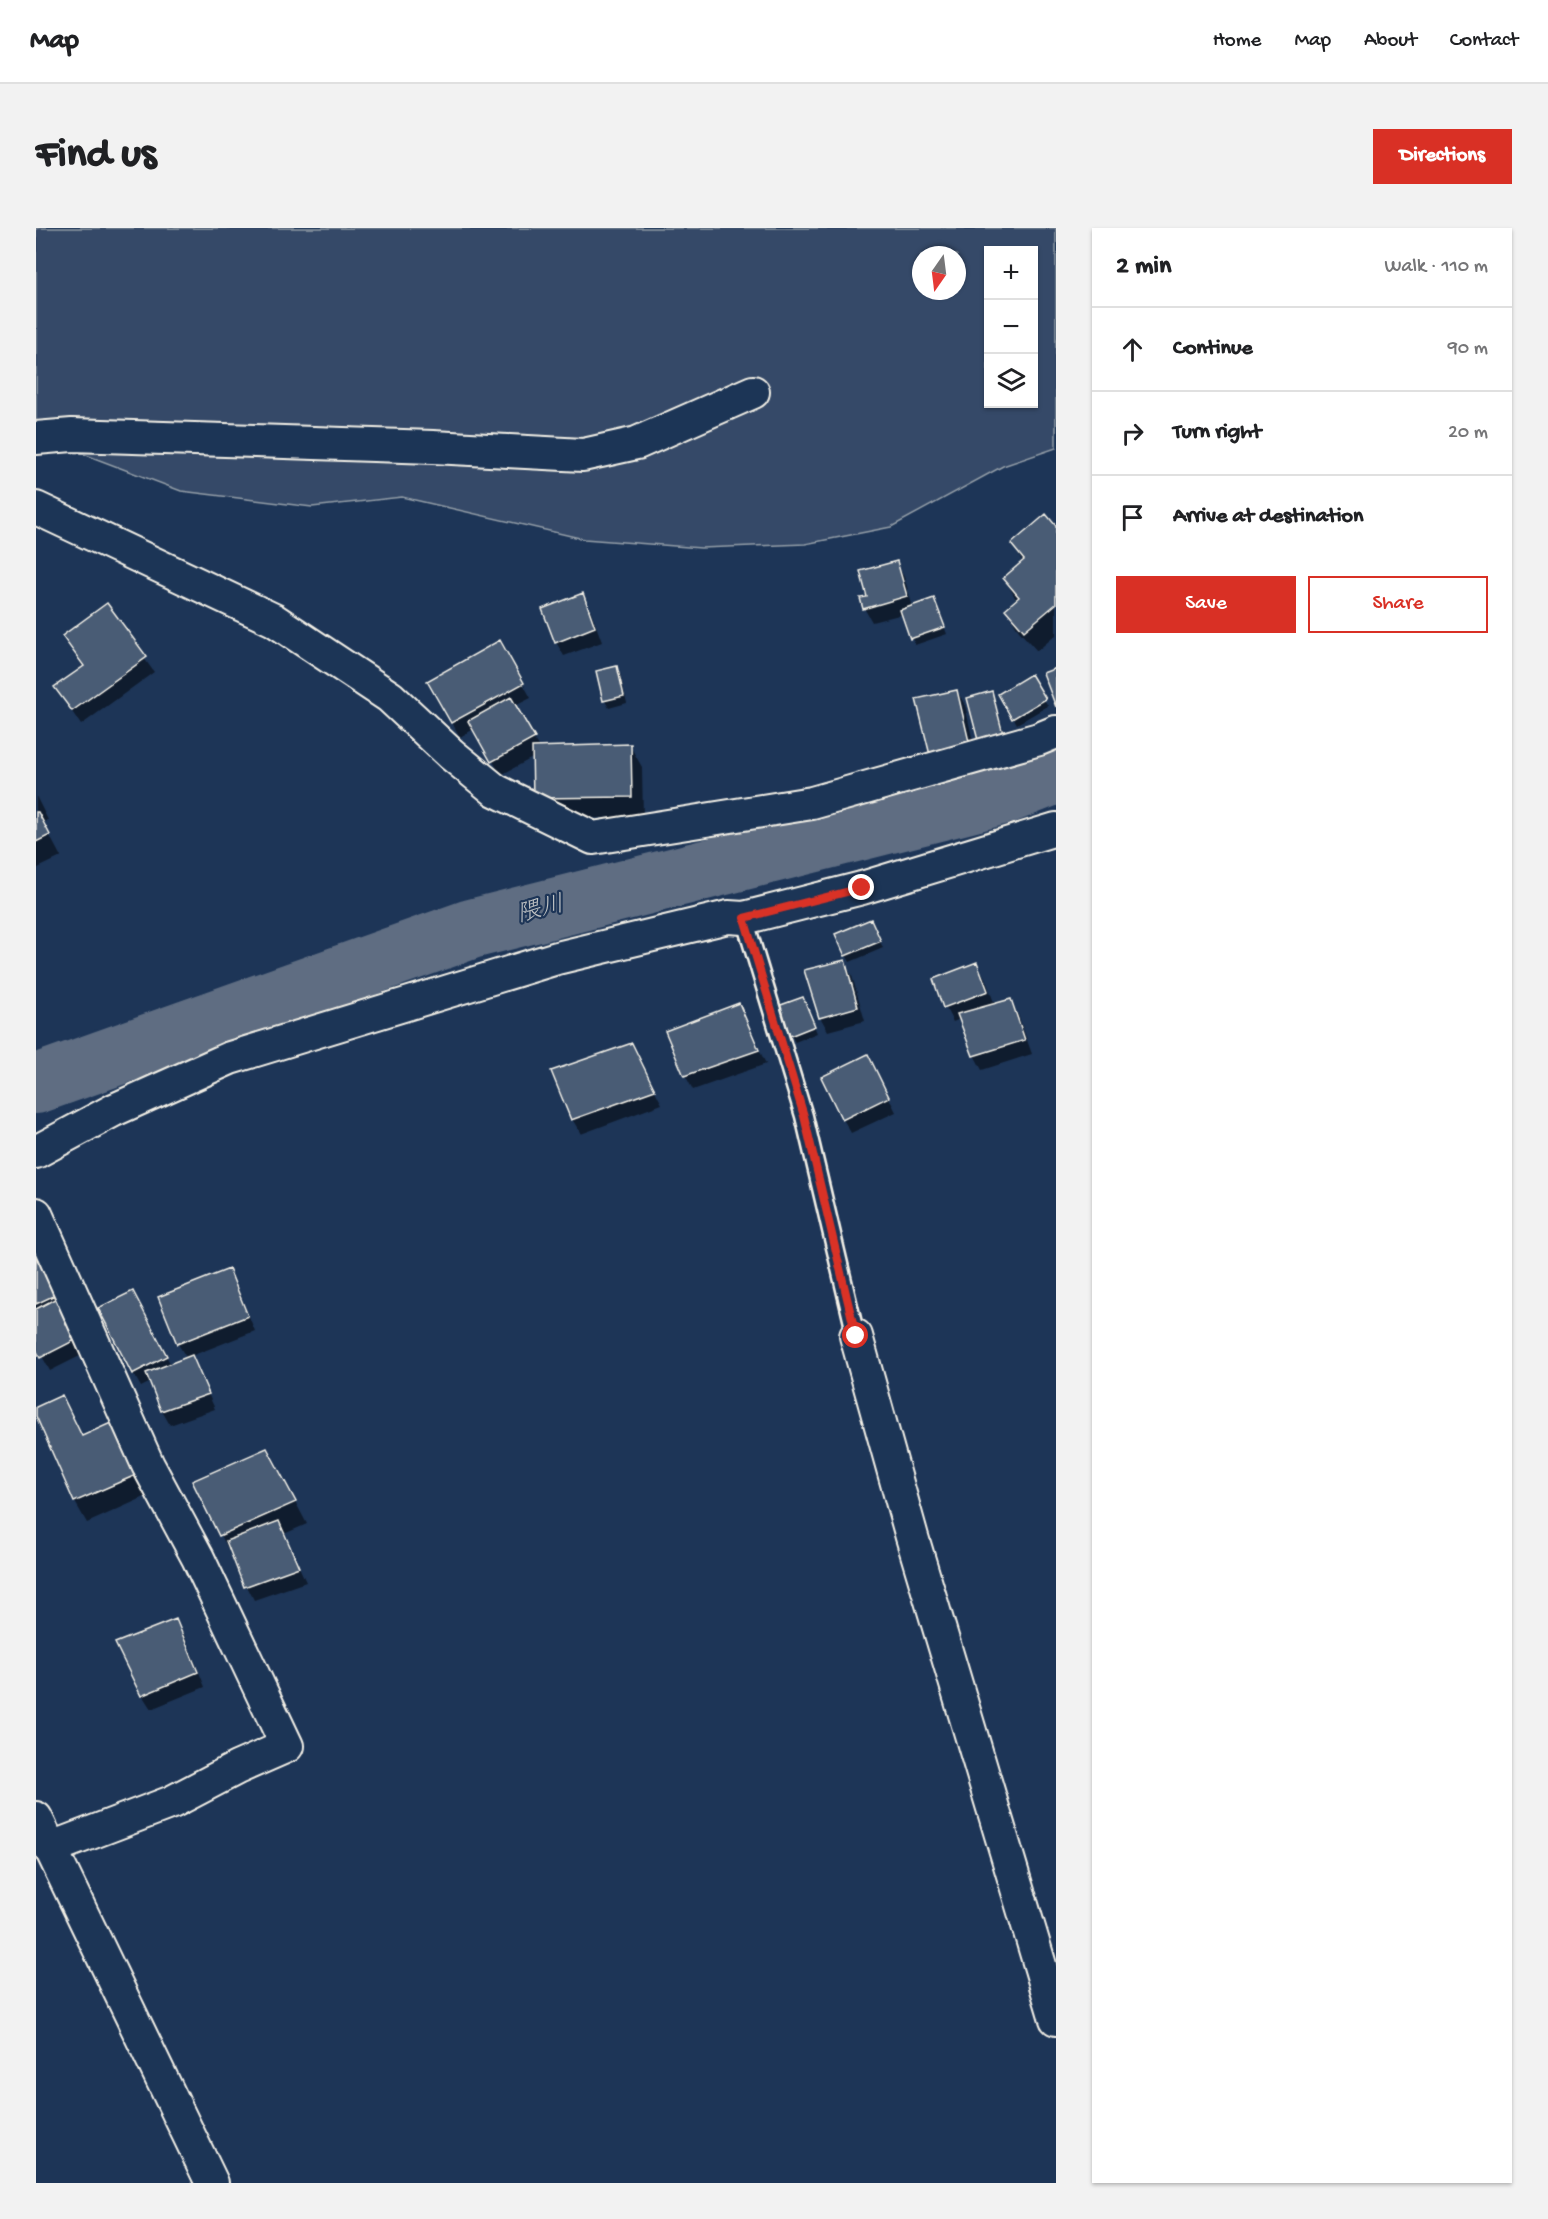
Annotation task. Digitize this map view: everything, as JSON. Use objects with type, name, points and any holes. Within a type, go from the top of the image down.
[{"type":"street","points":[[36,438],[84,435],[433,447],[583,455],[637,443],[753,392]]},
{"type":"street","points":[[36,508],[274,620],[390,697],[451,754],[495,790],[593,838],[812,803],[1039,739],[1056,732]]},
{"type":"street","points":[[36,1152],[114,1110],[230,1058],[557,958],[728,917],[744,918],[862,888],[1056,829]]},
{"type":"street","points":[[36,1214],[148,1465],[198,1558],[287,1746],[237,1768],[172,1802],[51,1848]]},
{"type":"street","points":[[856,1336],[912,1537],[1056,2019]]},
{"type":"street","points":[[36,1818],[212,2183]]},
{"type":"lane","points":[[744,918],[804,1116],[856,1336]]},
{"type":"shaded area","points":[[36,228],[1056,228],[1056,448],[1003,466],[891,527],[805,544],[701,548],[584,539],[402,497],[312,507],[181,491],[36,436]]},
{"type":"building","points":[[1046,514],[1056,526],[1056,604],[1024,631],[1005,609],[1019,597],[1003,578],[1024,560],[1011,544]]},
{"type":"building","points":[[897,561],[907,596],[863,609],[860,598],[867,597],[860,571]]},
{"type":"building","points":[[583,593],[595,627],[555,643],[542,609]]},
{"type":"building","points":[[934,598],[945,627],[910,639],[900,610]]},
{"type":"building","points":[[107,603],[147,657],[72,711],[54,687],[84,666],[62,636]]},
{"type":"building","points":[[500,640],[524,683],[451,723],[427,681]]},
{"type":"building","points":[[617,666],[624,696],[603,701],[596,671]]},
{"type":"building","points":[[1056,668],[1056,707],[1043,673]]},
{"type":"building","points":[[1031,674],[1046,699],[1012,719],[998,694]]},
{"type":"building","points":[[957,690],[970,746],[930,755],[916,699]]},
{"type":"building","points":[[992,691],[1004,738],[979,744],[967,698]]},
{"type":"building","points":[[511,697],[535,738],[491,762],[468,721]]},
{"type":"building","points":[[631,744],[632,797],[533,798],[532,747]]},
{"type":"building","points":[[36,812],[50,835],[36,842]]},
{"type":"building","points":[[871,919],[881,941],[845,956],[835,934]]},
{"type":"building","points":[[845,960],[858,1007],[819,1018],[804,970]]},
{"type":"building","points":[[977,962],[988,991],[943,1008],[933,979]]},
{"type":"building","points":[[803,997],[815,1026],[790,1036],[778,1006]]},
{"type":"building","points":[[1011,999],[1025,1040],[973,1056],[957,1014]]},
{"type":"building","points":[[739,1003],[759,1050],[684,1076],[665,1031]]},
{"type":"building","points":[[632,1043],[655,1090],[571,1120],[551,1071]]},
{"type":"building","points":[[868,1054],[889,1097],[842,1120],[821,1077]]},
{"type":"building","points":[[36,1231],[68,1289],[36,1304]]},
{"type":"building","points":[[229,1269],[248,1316],[177,1344],[158,1297]]},
{"type":"building","points":[[133,1291],[167,1356],[132,1374],[98,1308]]},
{"type":"building","points":[[68,1292],[89,1333],[40,1358],[36,1349],[36,1309]]},
{"type":"building","points":[[192,1355],[209,1394],[161,1411],[146,1373]]},
{"type":"building","points":[[62,1395],[82,1436],[113,1422],[136,1475],[74,1502],[36,1416],[36,1407]]},
{"type":"building","points":[[267,1448],[296,1502],[219,1536],[192,1481]]},
{"type":"building","points":[[279,1521],[299,1567],[244,1587],[226,1541]]},
{"type":"building","points":[[176,1619],[198,1672],[141,1696],[115,1643]]},
{"type":"waterway","name":"隈川","points":[[36,1084],[471,929],[1005,794],[1056,774]]},
{"type":"route","points":[[856,1336],[804,1116],[744,918],[862,888]]}]
